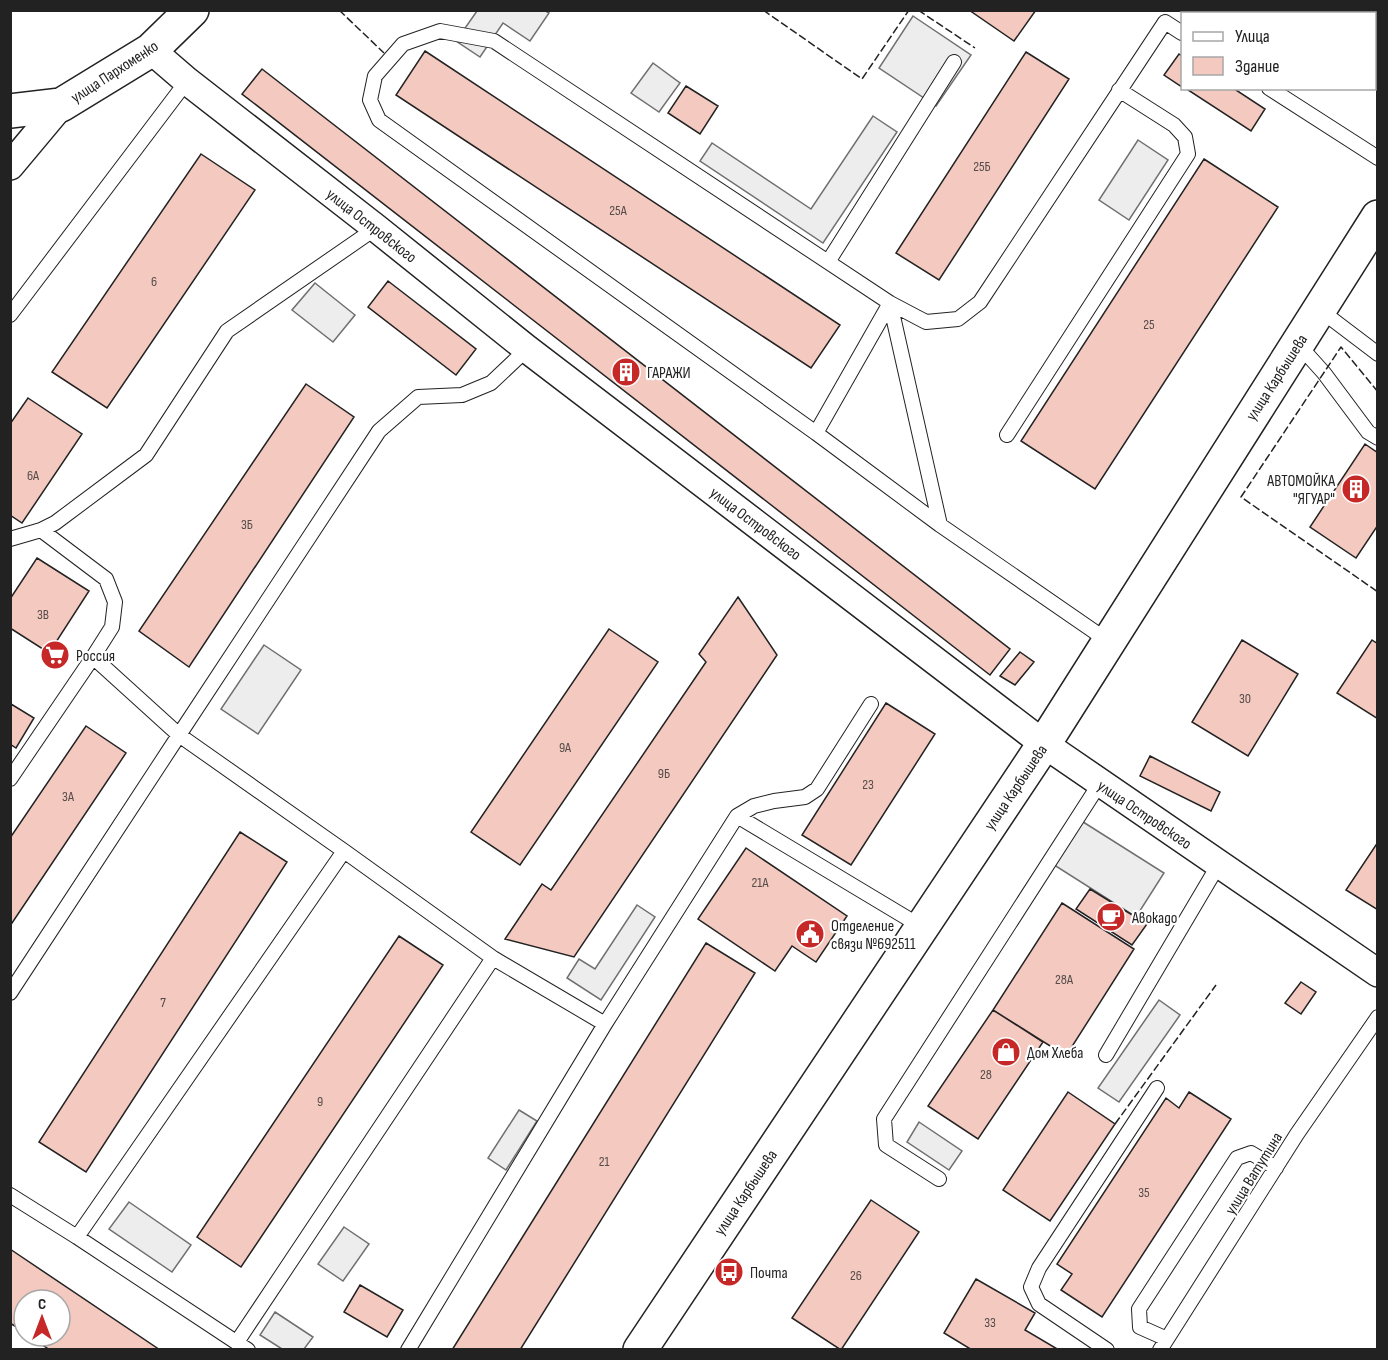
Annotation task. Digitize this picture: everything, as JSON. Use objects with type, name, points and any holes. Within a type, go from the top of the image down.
[{"type":"street","name":"улица Пархоменко","points":[[61,105],[151,51],[192,10]]},
{"type":"street","name":"улица Островского","points":[[151,51],[527,349],[1044,744],[1377,973]]},
{"type":"street","points":[[10,111],[61,105]]},
{"type":"street","points":[[10,166],[61,105]]},
{"type":"street","name":"улица Карбышева","points":[[640,1350],[1044,744],[1377,217]]},
{"type":"lane","points":[[1108,641],[940,525],[816,433],[379,120],[370,100],[375,76],[403,44],[440,31],[494,41],[890,303],[926,322],[958,319],[980,302],[1168,16],[1181,32]]},
{"type":"lane","points":[[828,262],[954,62]]},
{"type":"lane","points":[[10,315],[187,81]]},
{"type":"lane","points":[[1008,435],[1188,154],[1185,137],[1174,125],[1119,90]]},
{"type":"lane","points":[[1272,90],[1377,158]]},
{"type":"lane","points":[[10,539],[41,530],[55,523],[146,455],[227,331],[376,228]]},
{"type":"lane","points":[[816,433],[890,303]]},
{"type":"lane","points":[[890,303],[940,525]]},
{"type":"lane","points":[[1320,310],[1377,354]]},
{"type":"lane","points":[[1297,343],[1324,373],[1368,432],[1377,438]]},
{"type":"lane","points":[[10,993],[379,431],[418,397],[462,395],[491,383],[527,349]]},
{"type":"lane","points":[[10,780],[112,627],[115,602],[106,579],[41,530]]},
{"type":"lane","points":[[93,657],[179,735],[493,958],[605,1024]]},
{"type":"lane","points":[[408,1350],[605,1024],[737,816],[754,806],[805,797],[817,789],[871,704]]},
{"type":"lane","points":[[939,1179],[886,1145],[884,1119],[1100,783]]},
{"type":"lane","points":[[737,816],[922,927]]},
{"type":"lane","points":[[77,1237],[344,851]]},
{"type":"lane","points":[[1106,1055],[1219,864]]},
{"type":"lane","points":[[10,1195],[242,1346],[493,958]]},
{"type":"lane","name":"улица Ватутина","points":[[1163,1344],[1297,1134],[1377,1017]]},
{"type":"lane","points":[[1107,1350],[1039,1304],[1031,1287],[1039,1268],[1157,1088]]},
{"type":"lane","points":[[1163,1344],[1140,1327],[1138,1309],[1237,1158],[1251,1153],[1276,1168]]},
{"type":"shaded area","points":[[544,10],[549,13],[530,41],[503,23],[480,57],[456,41],[477,11]]},
{"type":"shaded area","points":[[913,16],[971,55],[936,106],[879,68]]},
{"type":"shaded area","points":[[653,63],[680,83],[659,112],[631,93]]},
{"type":"shaded area","points":[[873,116],[897,132],[823,243],[700,161],[712,143],[811,209]]},
{"type":"shaded area","points":[[1138,140],[1168,160],[1129,220],[1099,200]]},
{"type":"shaded area","points":[[315,283],[355,315],[333,342],[292,310]]},
{"type":"shaded area","points":[[264,645],[301,670],[258,734],[221,709]]},
{"type":"shaded area","points":[[1080,820],[1164,873],[1136,917],[1051,863]]},
{"type":"shaded area","points":[[637,905],[655,917],[601,1000],[567,978],[579,959],[595,969]]},
{"type":"shaded area","points":[[1159,1000],[1180,1015],[1119,1102],[1098,1088]]},
{"type":"shaded area","points":[[519,1110],[537,1121],[506,1170],[488,1158]]},
{"type":"shaded area","points":[[919,1122],[962,1151],[949,1170],[907,1142]]},
{"type":"shaded area","points":[[129,1202],[191,1245],[172,1272],[109,1229]]},
{"type":"shaded area","points":[[344,1227],[369,1244],[343,1281],[318,1264]]},
{"type":"shaded area","points":[[275,1312],[313,1337],[304,1349],[282,1349],[260,1335]]},
{"type":"building","points":[[969,10],[1036,10],[1014,41]]},
{"type":"building","points":[[1248,10],[1303,10],[1306,12],[1250,12]]},
{"type":"building","points":[[425,51],[840,325],[811,368],[396,95]]},
{"type":"building","points":[[1026,52],[1069,79],[939,280],[896,253]]},
{"type":"building","points":[[1179,54],[1181,55],[1181,86],[1164,75]]},
{"type":"building","name":"ГАРАЖИ","points":[[262,69],[1010,649],[990,675],[242,94]]},
{"type":"building","points":[[686,86],[718,106],[700,134],[668,113]]},
{"type":"building","points":[[1188,90],[1236,90],[1265,109],[1251,131]]},
{"type":"building","points":[[201,154],[255,190],[107,408],[52,372]]},
{"type":"building","points":[[1204,159],[1278,207],[1095,489],[1021,441]]},
{"type":"building","points":[[388,281],[476,349],[456,375],[368,307]]},
{"type":"building","points":[[306,384],[354,417],[189,667],[139,631]]},
{"type":"building","points":[[28,398],[82,434],[22,523],[10,515],[10,424]]},
{"type":"building","name":"АВТОМОЙКА \"ЯГУАР\"","points":[[1365,444],[1378,453],[1378,525],[1356,558],[1310,527]]},
{"type":"building","points":[[37,558],[89,591],[49,653],[10,628],[10,599]]},
{"type":"building","points":[[738,597],[777,655],[574,957],[505,939],[542,884],[551,890],[706,662],[699,654]]},
{"type":"building","points":[[609,629],[658,662],[520,865],[471,832]]},
{"type":"building","points":[[1242,640],[1298,674],[1248,756],[1192,722]]},
{"type":"building","points":[[1372,640],[1378,644],[1378,719],[1337,693]]},
{"type":"building","points":[[1020,652],[1034,662],[1015,685],[1000,676]]},
{"type":"building","points":[[886,703],[935,734],[851,865],[802,835]]},
{"type":"building","points":[[11,704],[34,718],[16,748],[10,744]]},
{"type":"building","points":[[86,726],[126,753],[10,926],[10,838]]},
{"type":"building","points":[[1150,756],[1220,792],[1211,811],[1140,776]]},
{"type":"building","points":[[240,832],[287,862],[86,1172],[39,1142]]},
{"type":"building","points":[[1378,842],[1378,910],[1346,890]]},
{"type":"building","points":[[746,848],[847,916],[816,962],[792,946],[775,971],[698,919]]},
{"type":"building","name":"Авокадо","points":[[1090,889],[1147,924],[1132,945],[1076,909]]},
{"type":"building","points":[[1062,903],[1134,949],[1066,1056],[993,1010]]},
{"type":"building","points":[[399,936],[443,965],[241,1267],[197,1237]]},
{"type":"building","points":[[706,943],[755,973],[520,1350],[452,1350]]},
{"type":"building","points":[[1301,982],[1316,992],[1301,1014],[1285,1003]]},
{"type":"building","points":[[993,1010],[1043,1042],[978,1139],[928,1106]]},
{"type":"building","points":[[1068,1092],[1115,1124],[1050,1221],[1003,1190]]},
{"type":"building","points":[[1189,1092],[1231,1119],[1102,1317],[1061,1290],[1072,1274],[1057,1264],[1166,1098],[1179,1108]]},
{"type":"building","points":[[871,1200],[919,1232],[841,1350],[792,1318]]},
{"type":"building","points":[[10,1249],[68,1288],[12,1288],[12,1324],[10,1323]]},
{"type":"building","points":[[976,1279],[1035,1313],[1025,1330],[1059,1350],[972,1350],[944,1333]]},
{"type":"building","points":[[360,1285],[403,1310],[387,1337],[344,1312]]},
{"type":"building","points":[[72,1291],[160,1350],[50,1350],[47,1348],[72,1348]]},
{"type":"fence","points":[[339,10],[384,53]]},
{"type":"fence","points":[[763,10],[862,79],[909,10]]},
{"type":"fence","points":[[918,10],[975,48]]},
{"type":"fence","points":[[1378,392],[1341,347],[1241,497],[1378,592]]},
{"type":"fence","points":[[1115,1124],[1216,985]]},
{"type":"place","name":"ГАРАЖИ","points":[[626,372]]},
{"type":"place","name":"АВТОМОЙКА \"ЯГУАР\"","points":[[1356,489]]},
{"type":"place","name":"Россия","points":[[55,655]]},
{"type":"place","name":"Авокадо","points":[[1111,917]]},
{"type":"place","name":"Отделение связи №692511","points":[[810,934]]},
{"type":"place","name":"Дом Хлеба","points":[[1006,1052]]},
{"type":"place","name":"Почта","points":[[729,1272]]}]
